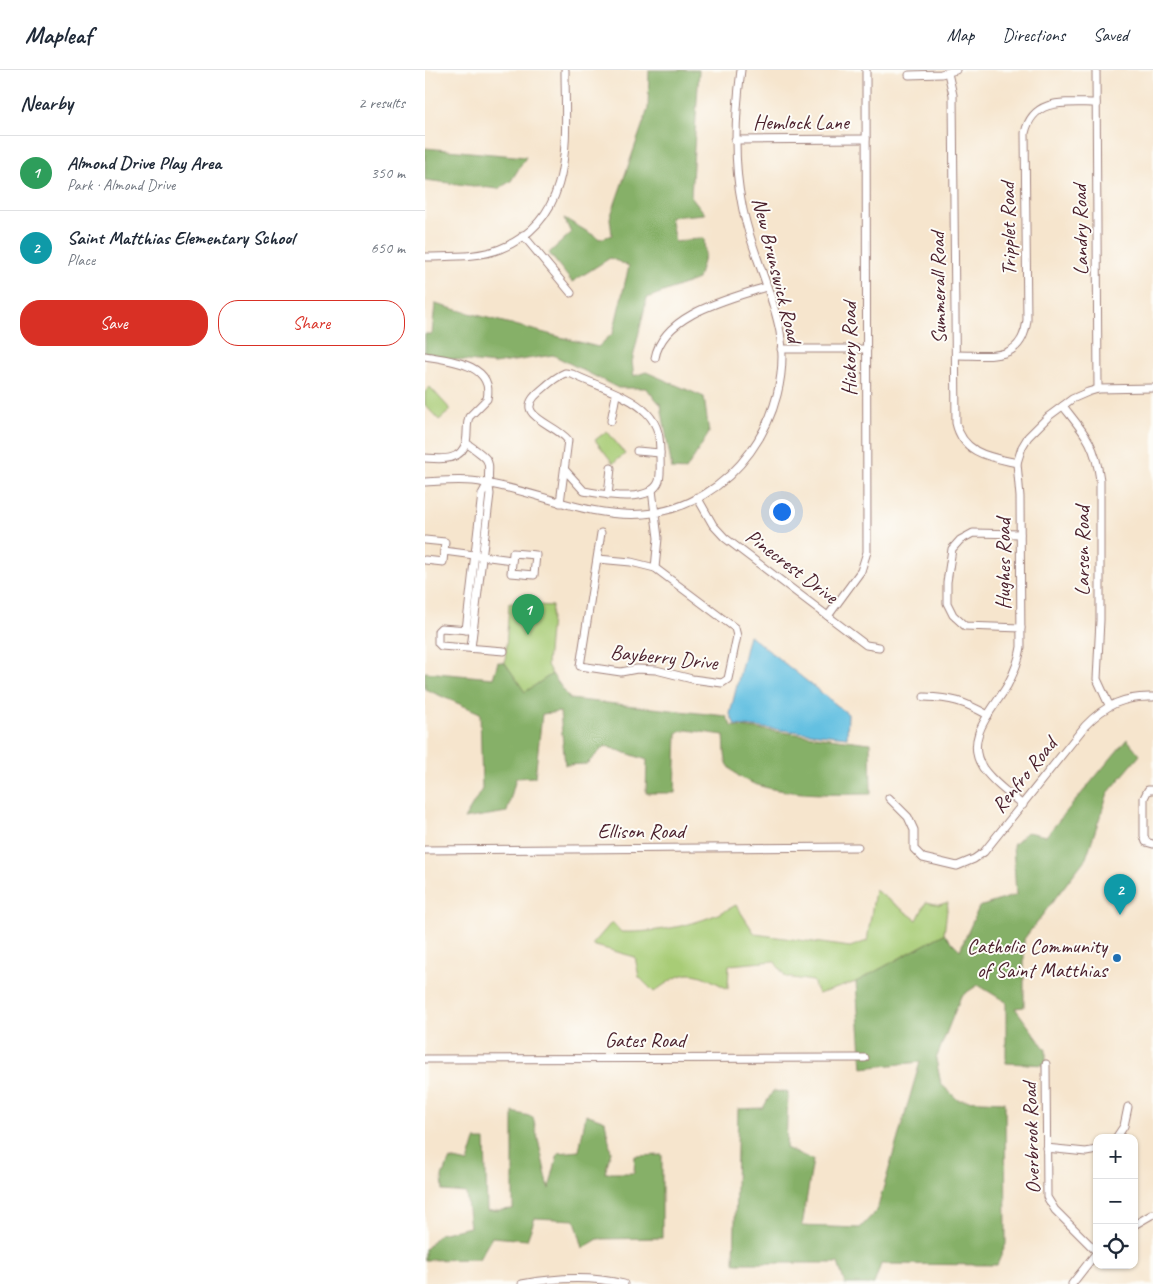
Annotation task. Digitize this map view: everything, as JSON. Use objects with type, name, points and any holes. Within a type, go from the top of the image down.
[{"type":"street","points":[[425,256],[469,256],[500,249],[523,235],[549,207],[560,184],[565,132],[565,70]]},
{"type":"street","name":"New Brunswick Road","points":[[425,482],[488,483],[560,503],[609,514],[655,512],[675,507],[697,497],[735,470],[757,443],[769,420],[777,396],[781,349],[780,332],[743,212],[735,140],[741,70]]},
{"type":"street","name":"Hickory Road","points":[[828,616],[861,572],[867,552],[866,70]]},
{"type":"street","points":[[909,75],[948,73],[956,70]]},
{"type":"street","name":"Landry Road","points":[[1096,70],[1098,389]]},
{"type":"street","name":"Summerall Road","points":[[948,73],[953,95],[957,355],[956,422],[961,435],[969,446],[978,453],[1017,463]]},
{"type":"street","name":"Tripplet Road","points":[[957,355],[1000,355],[1012,350],[1024,337],[1027,320],[1025,133],[1027,124],[1034,113],[1048,104],[1096,103]]},
{"type":"street","name":"Hemlock Lane","points":[[735,140],[866,139]]},
{"type":"street","points":[[523,235],[571,293]]},
{"type":"street","points":[[655,358],[659,343],[685,319],[716,303],[766,287]]},
{"type":"street","points":[[781,349],[867,349]]},
{"type":"street","points":[[425,356],[474,368],[487,383],[487,399],[468,420],[466,443],[454,458],[425,458]]},
{"type":"street","points":[[560,503],[568,440],[531,413],[531,399],[565,373],[572,374],[640,406],[655,422],[659,431],[660,453],[659,481],[653,490],[633,497],[582,490],[565,470]]},
{"type":"street","name":"Hughes Road","points":[[1023,805],[998,784],[984,769],[979,759],[977,738],[1019,661],[1021,628],[1017,463],[1028,437],[1063,406],[1088,392],[1098,389],[1153,388]]},
{"type":"street","points":[[611,421],[616,395]]},
{"type":"street","name":"Larsen Road","points":[[1063,406],[1089,438],[1097,457],[1100,480],[1100,620],[1097,679],[1109,705]]},
{"type":"street","points":[[466,443],[485,456],[489,462],[489,494],[470,631],[471,648]]},
{"type":"street","points":[[637,451],[660,453]]},
{"type":"street","points":[[609,495],[611,468]]},
{"type":"street","points":[[653,490],[658,538],[655,568]]},
{"type":"street","name":"Pinecrest Drive","points":[[697,497],[713,525],[725,538],[866,645],[879,647]]},
{"type":"street","points":[[598,559],[601,533]]},
{"type":"street","points":[[1020,534],[973,533],[960,540],[950,553],[946,598],[949,609],[965,626],[1021,628]]},
{"type":"street","points":[[425,540],[445,542],[443,562],[425,560]]},
{"type":"street","points":[[444,552],[512,560]]},
{"type":"street","points":[[513,553],[536,555],[534,575],[511,573],[512,560],[513,553]]},
{"type":"street","name":"Bayberry Drive","points":[[598,559],[631,562],[655,568],[737,631],[731,672],[725,682],[692,679],[656,670],[637,669],[621,672],[580,666],[582,644],[598,559]]},
{"type":"street","points":[[470,631],[441,628],[438,631],[437,641],[441,646],[504,652]]},
{"type":"street","name":"Renfro Road","points":[[889,798],[903,811],[912,825],[914,849],[921,856],[952,866],[974,859],[984,852],[1085,726],[1109,705],[1131,698],[1153,697]]},
{"type":"street","points":[[924,698],[962,700],[988,715]]},
{"type":"street","points":[[1153,790],[1148,790],[1144,798],[1144,836],[1145,842],[1153,844]]},
{"type":"street","name":"Ellison Road","points":[[425,850],[858,847]]},
{"type":"street","name":"Gates Road","points":[[425,1059],[865,1058]]},
{"type":"street","name":"Overbrook Road","points":[[1046,1064],[1046,1190],[1051,1204],[1093,1248]]},
{"type":"street","points":[[1119,1134],[1124,1126],[1128,1107]]},
{"type":"street","points":[[1046,1148],[1086,1152],[1093,1151]]},
{"type":"street","points":[[1136,1224],[1153,1214]]},
{"type":"street","points":[[1072,1284],[1093,1257]]},
{"type":"street","points":[[521,1284],[563,1279],[602,1280],[624,1284]]},
{"type":"green space","points":[[649,70],[699,70],[691,196],[705,214],[670,217],[675,242],[704,238],[705,254],[698,279],[647,298],[632,362],[634,376],[646,372],[704,397],[709,433],[686,470],[672,469],[661,405],[646,388],[618,388],[553,355],[494,364],[425,356],[425,334],[432,334],[435,304],[598,347],[613,333],[629,266],[610,258],[572,282],[549,253],[571,233],[564,218],[600,239],[612,235],[610,218],[648,109]]},
{"type":"green space","points":[[425,148],[526,157],[511,181],[498,189],[425,180]]},
{"type":"green space","points":[[430,387],[451,410],[439,420],[425,405],[425,392]]},
{"type":"green space","points":[[607,431],[625,454],[613,463],[595,440]]},
{"type":"green space","points":[[509,603],[552,606],[547,665],[552,674],[525,693],[505,663]]},
{"type":"green space","points":[[498,662],[505,663],[525,692],[552,674],[570,699],[726,716],[732,726],[870,743],[871,794],[815,794],[773,789],[754,784],[739,776],[728,765],[725,755],[724,735],[687,730],[677,733],[675,793],[646,793],[647,760],[605,746],[587,764],[565,765],[560,712],[542,714],[535,777],[516,778],[507,812],[464,819],[482,789],[480,713],[425,689],[425,672],[493,678]]},
{"type":"green space","points":[[1127,739],[1140,755],[1108,793],[1086,858],[1024,939],[1024,1007],[1015,1008],[1046,1050],[1046,1065],[1006,1063],[1006,1002],[978,985],[961,996],[936,1059],[941,1084],[958,1100],[1005,1102],[1006,1244],[997,1265],[881,1264],[874,1284],[845,1284],[838,1263],[734,1263],[738,1109],[763,1108],[773,1091],[788,1092],[786,1148],[813,1160],[802,1226],[860,1228],[877,1210],[920,1062],[862,1068],[856,982],[944,934],[960,950],[979,907],[1016,895],[1013,845],[1027,832],[1046,836]]},
{"type":"green space","points":[[875,890],[917,920],[926,902],[939,905],[948,902],[944,934],[856,982],[818,994],[813,981],[786,977],[774,961],[729,965],[728,989],[706,978],[690,974],[675,978],[654,992],[639,977],[635,957],[592,945],[612,922],[621,932],[665,929],[695,922],[736,905],[755,934],[850,947],[867,941]]},
{"type":"green space","points":[[513,1112],[533,1117],[549,1189],[558,1153],[579,1151],[586,1114],[605,1121],[611,1151],[605,1173],[634,1173],[635,1156],[662,1155],[662,1238],[598,1239],[583,1248],[575,1220],[535,1218],[527,1240],[492,1237],[479,1259],[425,1260],[425,1249],[439,1234],[470,1227],[466,1193],[443,1191],[442,1176],[450,1159],[468,1163],[475,1140],[485,1140],[487,1211],[513,1209]]},
{"type":"water","points":[[749,635],[848,714],[847,737],[735,725],[730,714]]},
{"type":"place","name":"Almond Drive Play Area","points":[[528,635]]},
{"type":"place","name":"Saint Matthias Elementary School","points":[[1120,915]]},
{"type":"place","name":"Catholic Community of Saint Matthias","points":[[1117,958]]}]
